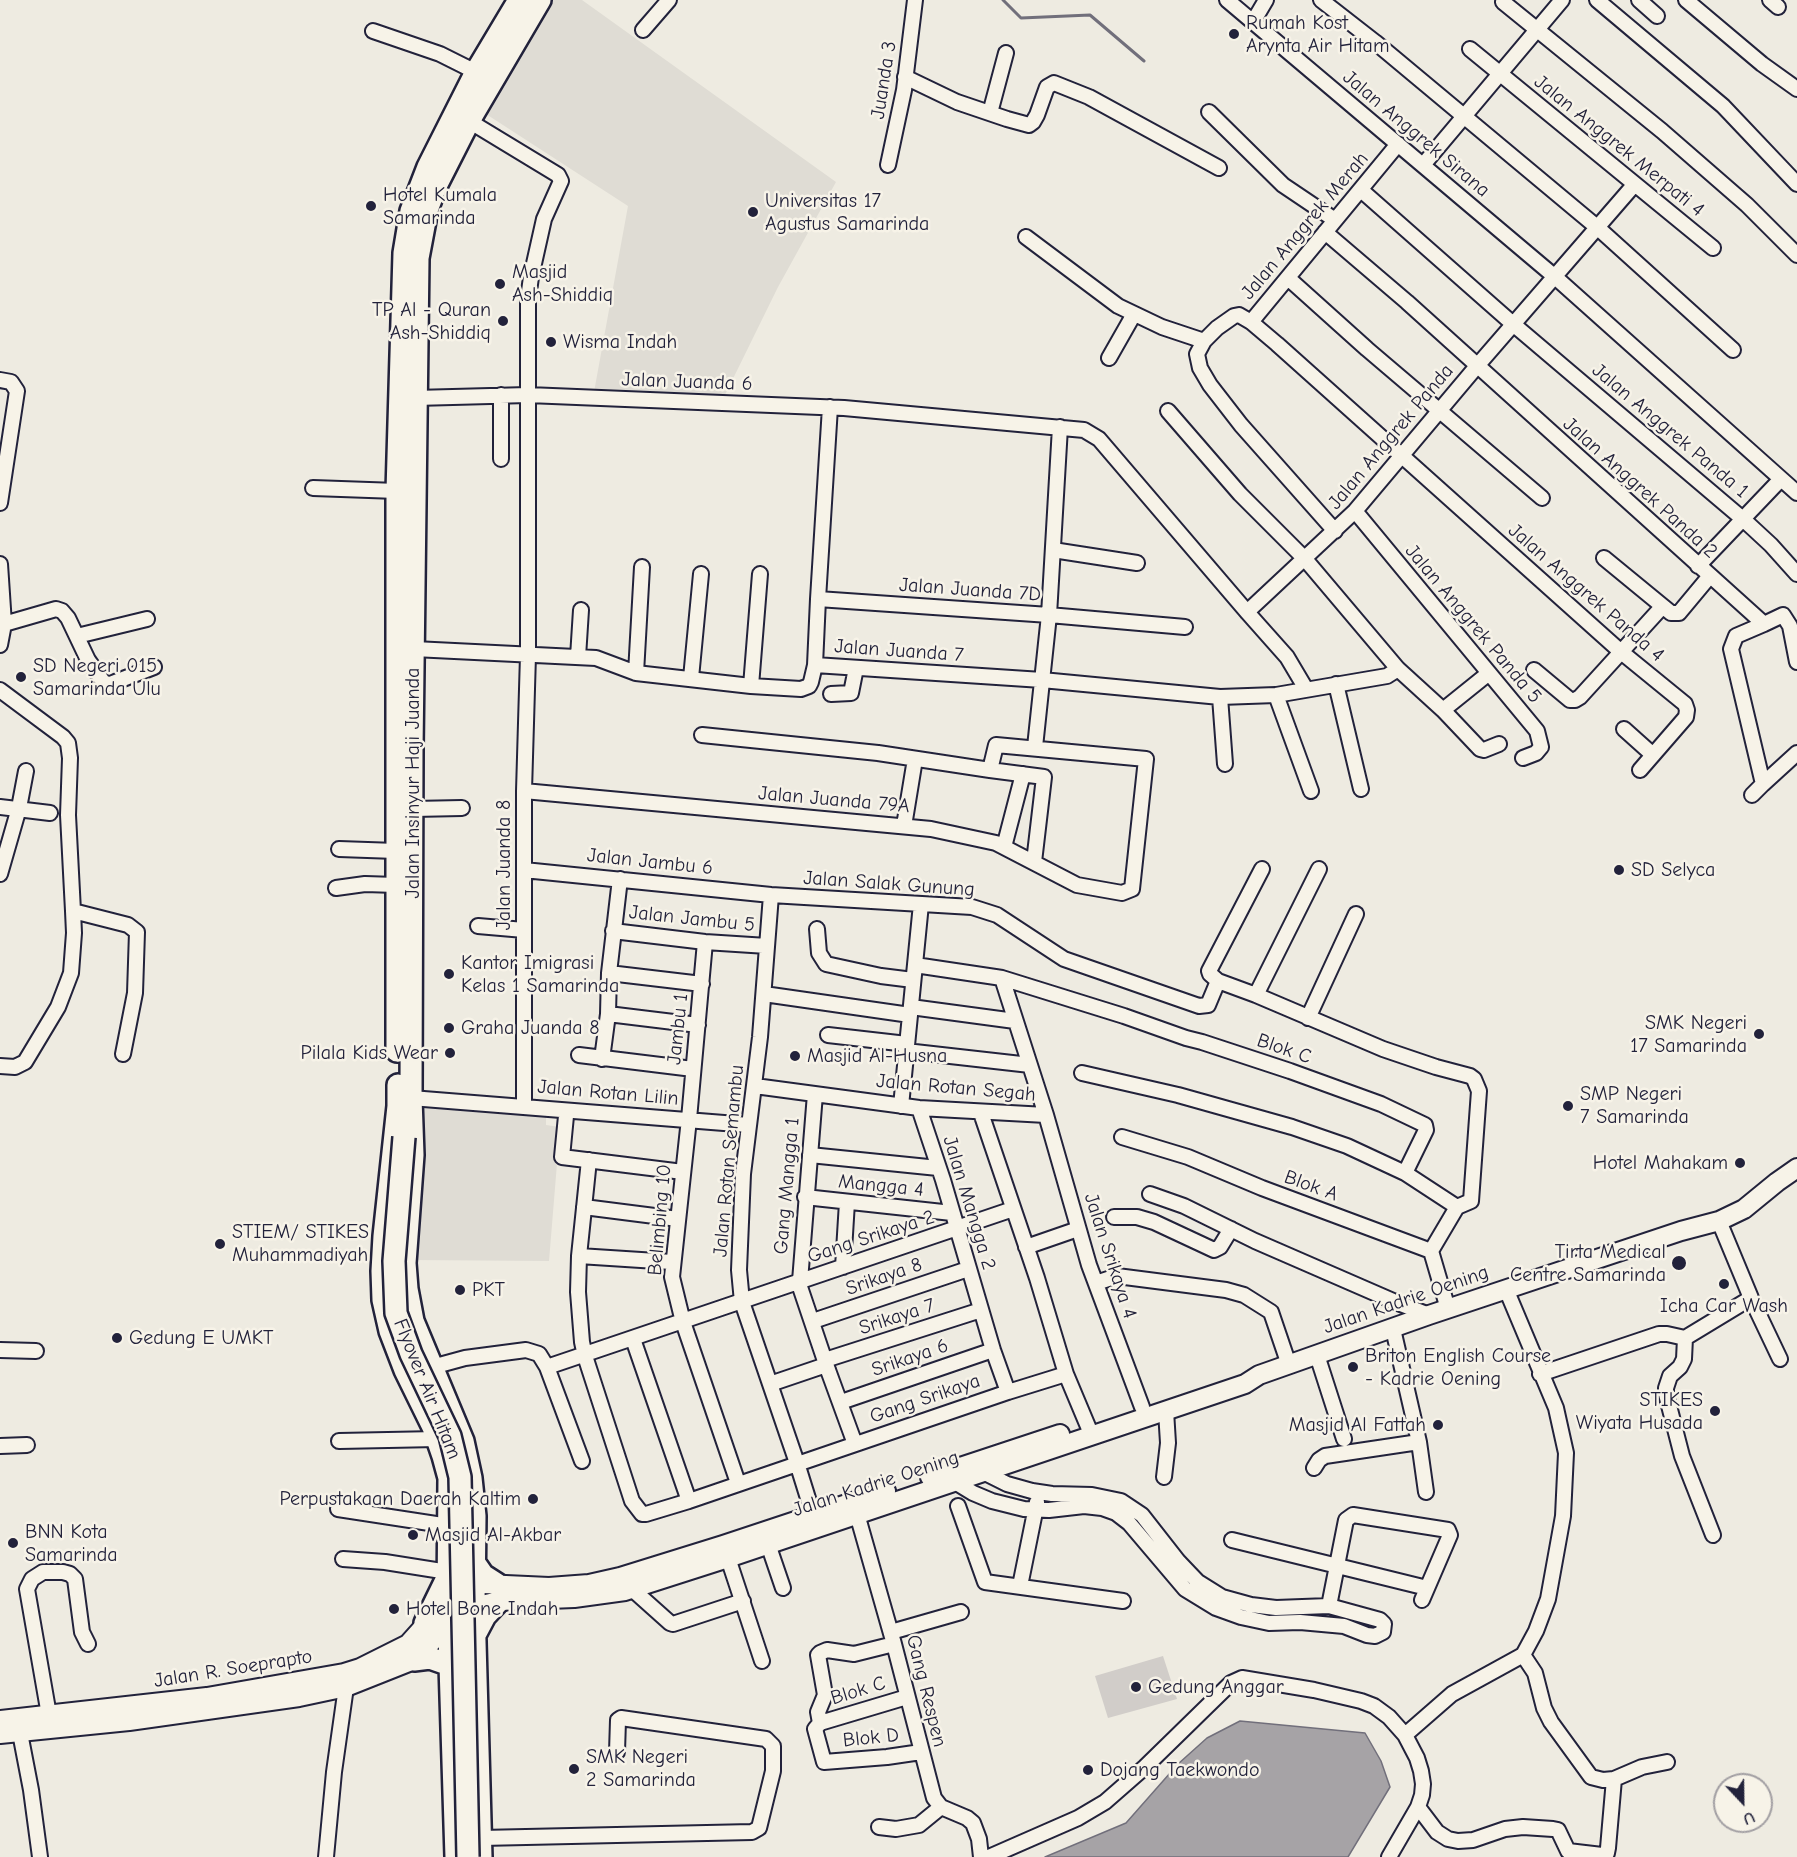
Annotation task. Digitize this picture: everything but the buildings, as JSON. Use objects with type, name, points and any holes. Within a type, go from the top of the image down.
[{"type":"highway","name":"Jalan Insinyur Haji Juanda","points":[[481,1848],[473,1497],[463,1441],[413,1321],[406,1289],[413,1155],[407,1103],[396,885],[413,809],[418,258],[427,210],[436,186],[469,121],[510,30],[519,0]]},
{"type":"highway","name":"Jalan Insinyur Haji Juanda","points":[[456,1857],[448,1601],[448,1478],[437,1440],[390,1331],[383,1300],[382,1271],[384,1236],[407,1103],[397,492],[402,286],[406,231],[428,167],[476,72],[510,30],[540,0]]},
{"type":"highway","name":"Flyover Air Hitam","points":[[407,1103],[394,1261],[394,1296],[396,1313],[411,1353],[450,1436],[460,1477],[468,1857]]},
{"type":"highway","points":[[474,1562],[498,1592],[476,1633]]},
{"type":"highway","points":[[425,1623],[448,1574]]},
{"type":"highway","points":[[414,1660],[430,1658],[450,1665]]},
{"type":"highway","points":[[453,1772],[479,1770]]},
{"type":"main road","name":"Jalan Kadrie Oening","points":[[498,1592],[589,1584],[815,1521],[1089,1430],[1166,1411],[1245,1384],[1259,1375],[1430,1315],[1681,1231],[1719,1221],[1744,1209],[1796,1170]]},
{"type":"main road","name":"Jalan Kadrie Oening","points":[[1089,1430],[1142,1407],[1243,1376],[1259,1375]]},
{"type":"main road","name":"Jalan Kadrie Oening","points":[[498,1592],[574,1598],[632,1589],[768,1544],[815,1521],[858,1514],[955,1482],[975,1468]]},
{"type":"main road","points":[[474,1584],[498,1592]]},
{"type":"main road","name":"Jalan R. Soeprapto","points":[[0,1720],[207,1697],[344,1673],[360,1668],[408,1644],[425,1623],[448,1601],[474,1584]]},
{"type":"main road","points":[[474,1606],[498,1592]]},
{"type":"main road","name":"Jalan R. Soeprapto","points":[[0,1734],[129,1721],[290,1698],[346,1687],[414,1660],[449,1624],[474,1606]]},
{"type":"street","points":[[643,30],[669,0]]},
{"type":"street","name":"Juanda 3","points":[[888,165],[906,77],[915,0]]},
{"type":"street","name":"Jalan Anggrek Sirana","points":[[1227,0],[1554,276]]},
{"type":"street","points":[[1253,22],[1266,0]]},
{"type":"street","points":[[1321,0],[1375,42],[1598,228],[1733,350]]},
{"type":"street","points":[[1423,165],[1562,0]]},
{"type":"street","points":[[1597,0],[1723,106],[1797,184]]},
{"type":"street","points":[[1639,0],[1657,16]]},
{"type":"street","points":[[1686,0],[1762,64],[1797,89]]},
{"type":"street","points":[[1503,2],[1653,123],[1747,205],[1797,255]]},
{"type":"street","points":[[373,31],[440,54],[476,72]]},
{"type":"street","name":"Jalan Anggrek Merpati 4","points":[[1470,49],[1713,248]]},
{"type":"street","points":[[990,112],[1006,53]]},
{"type":"street","points":[[906,77],[957,102],[1029,124],[1034,122],[1047,87],[1054,83],[1089,97],[1219,168]]},
{"type":"street","points":[[1209,112],[1283,185],[1335,220]]},
{"type":"street","points":[[469,121],[558,175],[561,180],[544,219],[528,299],[528,655]]},
{"type":"street","name":"Jalan Anggrek Merah","points":[[1204,341],[1231,317],[1245,318],[1288,278],[1398,144]]},
{"type":"street","name":"Jalan Anggrek Panda","points":[[1247,612],[1355,511],[1438,411],[1634,185]]},
{"type":"street","name":"Jalan Anggrek Panda 1","points":[[1361,190],[1513,324],[1744,520],[1797,574]]},
{"type":"street","name":"Jalan Anggrek Panda 2","points":[[1325,232],[1764,624]]},
{"type":"street","points":[[1026,237],[1118,306],[1162,327],[1204,341],[1197,356],[1207,381],[1241,424],[1335,531]]},
{"type":"street","name":"Jalan Anggrek Panda 1","points":[[1554,276],[1797,494]]},
{"type":"street","points":[[1288,278],[1438,411],[1542,498]]},
{"type":"street","points":[[1109,358],[1134,314]]},
{"type":"street","name":"Jalan Anggrek Panda 4","points":[[1245,318],[1620,651],[1685,704],[1686,717],[1640,770]]},
{"type":"street","points":[[0,380],[11,382],[17,391],[0,503]]},
{"type":"street","points":[[501,395],[501,459]]},
{"type":"street","name":"Jalan Juanda 6","points":[[415,398],[528,395],[837,408],[1084,430],[1099,439],[1247,612]]},
{"type":"street","points":[[814,665],[818,599],[837,408]]},
{"type":"street","points":[[1168,411],[1240,494],[1305,559],[1398,669],[1443,710],[1480,749],[1484,750],[1499,744]]},
{"type":"street","points":[[990,770],[996,745],[1035,747],[1048,615],[1060,427]]},
{"type":"street","points":[[1698,566],[1781,480]]},
{"type":"street","points":[[313,488],[397,492]]},
{"type":"street","name":"Jalan Anggrek Panda 5","points":[[1355,511],[1537,731],[1541,747],[1536,753],[1523,758]]},
{"type":"street","points":[[1053,550],[1137,563]]},
{"type":"street","points":[[1604,558],[1671,613],[1679,613],[1709,577]]},
{"type":"street","points":[[0,564],[4,624],[0,645]]},
{"type":"street","points":[[636,673],[642,567]]},
{"type":"street","points":[[691,678],[702,574]]},
{"type":"street","points":[[751,686],[760,574]]},
{"type":"street","name":"Jalan Juanda 7D","points":[[818,599],[1185,627]]},
{"type":"street","points":[[1534,670],[1570,700],[1580,697],[1662,607]]},
{"type":"street","points":[[4,624],[57,609],[65,614],[88,660],[104,684],[110,684],[154,667]]},
{"type":"street","points":[[578,657],[580,610]]},
{"type":"street","points":[[1247,612],[1287,657],[1306,689]]},
{"type":"street","points":[[1763,784],[1731,649],[1736,636],[1783,615],[1790,626],[1797,662]]},
{"type":"street","points":[[77,636],[147,619]]},
{"type":"street","name":"Jalan Juanda 7","points":[[414,649],[601,659],[636,673],[751,686],[806,688],[811,683],[814,665],[1042,680],[1220,697],[1276,695],[1387,676],[1398,669]]},
{"type":"street","name":"Jalan Juanda 8","points":[[524,1106],[524,791],[528,655]]},
{"type":"street","points":[[831,694],[851,693],[856,668]]},
{"type":"street","points":[[1443,710],[1489,673]]},
{"type":"street","points":[[1336,684],[1361,789]]},
{"type":"street","points":[[0,690],[68,743],[70,758],[68,815],[74,933],[72,967],[58,1007],[25,1062],[15,1067],[0,1066]]},
{"type":"street","points":[[1276,695],[1311,791]]},
{"type":"street","points":[[1220,697],[1225,764]]},
{"type":"street","points":[[1624,729],[1653,755]]},
{"type":"street","points":[[702,735],[878,753],[1044,777],[1034,862]]},
{"type":"street","name":"Jalan Juanda 79A","points":[[524,791],[904,826],[963,835],[1004,847],[1077,885],[1122,893],[1132,889],[1146,759],[1035,747]]},
{"type":"street","points":[[1752,795],[1797,753]]},
{"type":"street","points":[[904,826],[915,759]]},
{"type":"street","points":[[0,874],[19,808],[26,771]]},
{"type":"street","points":[[1004,847],[1023,774]]},
{"type":"street","points":[[0,807],[50,813]]},
{"type":"street","points":[[413,809],[462,808]]},
{"type":"street","points":[[339,849],[402,856]]},
{"type":"street","points":[[1262,869],[1209,971],[1218,981],[1383,1049],[1474,1079],[1479,1091],[1472,1201],[1457,1207],[1431,1251],[1448,1309]]},
{"type":"street","points":[[1256,995],[1319,869]]},
{"type":"street","name":"Jalan Jambu 6","points":[[524,870],[771,894]]},
{"type":"street","points":[[602,1059],[620,879]]},
{"type":"street","points":[[336,888],[365,884],[396,885]]},
{"type":"street","name":"Jalan Salak Gunung","points":[[771,894],[984,910],[997,915],[1064,959],[1199,1006],[1208,1005],[1218,981]]},
{"type":"street","name":"Jalan Rotan Semambu","points":[[771,894],[764,994],[741,1211],[739,1270],[742,1302],[815,1521]]},
{"type":"street","points":[[901,1106],[921,904]]},
{"type":"street","points":[[73,911],[128,925],[135,929],[138,937],[135,993],[123,1054]]},
{"type":"street","points":[[1308,1018],[1356,914]]},
{"type":"street","points":[[478,926],[524,930]]},
{"type":"street","points":[[817,929],[819,953],[826,964],[881,976],[913,980]]},
{"type":"street","name":"Jalan Jambu 5","points":[[613,931],[705,942],[766,946]]},
{"type":"street","name":"Jambu 1","points":[[689,1119],[705,942]]},
{"type":"street","points":[[915,965],[1002,978]]},
{"type":"street","points":[[609,973],[702,984]]},
{"type":"street","name":"Jalan Srikaya 4","points":[[1002,978],[1046,1115],[1078,1229],[1142,1407]]},
{"type":"street","name":"Blok C","points":[[1002,978],[1290,1071],[1381,1104],[1422,1122],[1426,1130],[1405,1173]]},
{"type":"street","points":[[764,994],[1015,1021]]},
{"type":"street","points":[[608,1014],[698,1025]]},
{"type":"street","points":[[828,1035],[1030,1065]]},
{"type":"street","points":[[579,1055],[693,1069]]},
{"type":"street","points":[[1082,1073],[1166,1091],[1292,1127],[1354,1149],[1405,1173],[1457,1207]]},
{"type":"street","name":"Jalan Rotan Segah","points":[[755,1086],[919,1108],[1046,1115]]},
{"type":"street","name":"Gang Mangga 1","points":[[799,1281],[815,1094]]},
{"type":"street","points":[[407,1103],[524,1106]]},
{"type":"street","name":"Jalan Rotan Lilin","points":[[524,1106],[749,1125]]},
{"type":"street","name":"Jalan Mangga 2","points":[[919,1108],[1008,1392]]},
{"type":"street","points":[[981,1113],[1066,1374],[1089,1430]]},
{"type":"street","points":[[566,1116],[562,1156],[683,1172]]},
{"type":"street","name":"Belimbing 10","points":[[689,1119],[672,1262],[674,1292],[738,1483]]},
{"type":"street","name":"Blok A","points":[[1122,1137],[1188,1157],[1262,1188],[1431,1251]]},
{"type":"street","points":[[810,1155],[938,1168]]},
{"type":"street","points":[[585,1356],[578,1302],[579,1256],[590,1160]]},
{"type":"street","points":[[1150,1194],[1184,1206],[1393,1301],[1430,1315]]},
{"type":"street","name":"Mangga 4","points":[[805,1197],[952,1213]]},
{"type":"street","points":[[843,1267],[847,1202]]},
{"type":"street","points":[[584,1207],[678,1219]]},
{"type":"street","name":"Gang Srikaya 2","points":[[547,1367],[1013,1209]]},
{"type":"street","points":[[1114,1218],[1137,1217],[1214,1250],[1220,1247],[1231,1229]]},
{"type":"street","points":[[1719,1221],[1750,1298],[1780,1359]]},
{"type":"street","points":[[1026,1246],[1078,1229]]},
{"type":"street","points":[[579,1256],[672,1262]]},
{"type":"street","name":"Srikaya 8","points":[[813,1321],[968,1269]]},
{"type":"street","points":[[1096,1283],[1117,1276],[1226,1290],[1244,1295],[1271,1312],[1289,1365]]},
{"type":"street","points":[[799,1281],[855,1444]]},
{"type":"street","points":[[1405,1735],[1452,1694],[1523,1655],[1536,1631],[1548,1599],[1563,1516],[1566,1453],[1556,1408],[1506,1289]]},
{"type":"street","points":[[1540,1374],[1659,1334],[1685,1338],[1750,1298]]},
{"type":"street","name":"Srikaya 7","points":[[770,1384],[981,1310]]},
{"type":"street","points":[[1393,1329],[1419,1442],[1426,1492]]},
{"type":"street","points":[[1685,1338],[1684,1359],[1680,1367],[1670,1376],[1666,1394],[1682,1455],[1713,1535]]},
{"type":"street","points":[[633,1339],[689,1501]]},
{"type":"street","points":[[0,1350],[36,1351]]},
{"type":"street","points":[[432,1367],[465,1358],[526,1350],[539,1354],[547,1367],[582,1461]]},
{"type":"street","name":"Srikaya 6","points":[[841,1402],[993,1350]]},
{"type":"street","points":[[1317,1355],[1344,1439]]},
{"type":"street","name":"Gang Srikaya","points":[[585,1356],[632,1501],[638,1511],[646,1514],[1066,1374]]},
{"type":"street","points":[[1164,1477],[1168,1443],[1166,1411]]},
{"type":"street","points":[[339,1441],[437,1440]]},
{"type":"street","points":[[1314,1468],[1325,1456],[1419,1442]]},
{"type":"street","points":[[0,1446],[27,1445]]},
{"type":"street","points":[[955,1482],[992,1501],[1024,1509],[1049,1510],[1084,1506],[1102,1508],[1116,1513],[1129,1523],[1185,1589],[1215,1608],[1241,1617],[1267,1630],[1324,1624],[1344,1626],[1375,1636],[1383,1632],[1385,1627],[1380,1620],[1329,1606],[1276,1608],[1251,1605],[1222,1597],[1198,1582],[1134,1508],[1107,1497],[1038,1492],[1007,1484],[975,1468]]},
{"type":"street","points":[[1020,1586],[1038,1492]]},
{"type":"street","points":[[958,1506],[985,1582],[1124,1601]]},
{"type":"street","points":[[338,1509],[449,1526]]},
{"type":"street","name":"Gang Respen","points":[[858,1514],[893,1638],[921,1752],[934,1798],[940,1807]]},
{"type":"street","points":[[1232,1540],[1338,1565],[1424,1594],[1450,1535],[1448,1530],[1353,1515],[1346,1520],[1338,1565],[1329,1606]]},
{"type":"street","points":[[768,1544],[783,1588]]},
{"type":"street","points":[[728,1558],[762,1661]]},
{"type":"street","points":[[343,1559],[385,1562],[448,1574]]},
{"type":"street","points":[[49,1716],[27,1590],[32,1579],[43,1572],[70,1574],[75,1580],[82,1632],[88,1644]]},
{"type":"street","points":[[632,1589],[673,1624],[743,1601]]},
{"type":"street","points":[[820,1723],[818,1712],[825,1695],[818,1655],[820,1653],[827,1650],[854,1654],[961,1612]]},
{"type":"street","points":[[1523,1655],[1535,1673],[1544,1708],[1551,1722],[1590,1777],[1603,1780],[1614,1779],[1642,1767],[1667,1762]]},
{"type":"street","points":[[989,1857],[1078,1818],[1105,1802],[1145,1767],[1236,1679],[1252,1678],[1361,1701],[1374,1706],[1389,1717],[1405,1735],[1417,1758],[1423,1784],[1418,1807],[1389,1857]]},
{"type":"street","points":[[326,1857],[334,1772],[346,1687]]},
{"type":"street","name":"Blok C","points":[[820,1723],[907,1697]]},
{"type":"street","points":[[481,1848],[752,1832],[759,1828],[773,1771],[773,1746],[766,1739],[624,1718],[618,1720],[616,1752]]},
{"type":"street","name":"Blok D","points":[[820,1723],[814,1729],[824,1762],[921,1752]]},
{"type":"street","points":[[20,1733],[40,1857]]},
{"type":"street","points":[[1418,1807],[1437,1832],[1448,1839],[1473,1840],[1505,1829],[1522,1827],[1553,1829],[1558,1830],[1568,1851],[1602,1855],[1608,1848],[1614,1779]]},
{"type":"street","points":[[879,1827],[896,1829],[919,1825],[940,1807],[967,1818],[973,1823],[979,1839],[981,1857]]},
{"type":"shaded area","points":[[551,0],[582,0],[836,182],[778,287],[724,397],[594,392],[628,206],[486,114]]},
{"type":"shaded area","points":[[419,1101],[546,1110],[546,1125],[560,1127],[549,1261],[411,1260]]},
{"type":"shaded area","name":"Gedung Anggar","points":[[1163,1656],[1177,1699],[1108,1718],[1095,1676]]},
{"type":"shaded area","points":[[1240,1721],[1365,1733],[1381,1761],[1390,1787],[1348,1857],[1045,1857],[1126,1823],[1178,1764],[1207,1738]]},
{"type":"waterway","points":[[1003,0],[1021,18],[1090,15],[1144,61]]},
{"type":"place","name":"Rumah Kost Arynta Air Hitam","points":[[1234,34]]},
{"type":"place","name":"Hotel Kumala Samarinda","points":[[371,206]]},
{"type":"place","name":"Universitas 17 Agustus Samarinda","points":[[753,212]]},
{"type":"place","name":"Masjid Ash-Shiddiq","points":[[500,284]]},
{"type":"place","name":"TP Al - Quran Ash-Shiddiq","points":[[503,321]]},
{"type":"place","name":"Wisma Indah","points":[[551,342]]},
{"type":"place","name":"SD Negeri 015 Samarinda Ulu","points":[[21,677]]},
{"type":"place","name":"SD Selyca","points":[[1619,870]]},
{"type":"place","name":"Kantor Imigrasi Kelas 1 Samarinda","points":[[449,974]]},
{"type":"place","name":"Graha Juanda 8","points":[[449,1028]]},
{"type":"place","name":"SMK Negeri 17 Samarinda","points":[[1759,1034]]},
{"type":"place","name":"Pilala Kids Wear","points":[[450,1053]]},
{"type":"place","name":"Masjid Al-Husna","points":[[795,1056]]},
{"type":"place","name":"SMP Negeri 7 Samarinda","points":[[1568,1106]]},
{"type":"place","name":"Hotel Mahakam","points":[[1740,1163]]},
{"type":"place","name":"STIEM/ STIKES Muhammadiyah","points":[[220,1244]]},
{"type":"place","name":"Tirta Medical Centre Samarinda","points":[[1679,1263]]},
{"type":"place","name":"Icha Car Wash","points":[[1724,1284]]},
{"type":"place","name":"PKT","points":[[460,1290]]},
{"type":"place","name":"Gedung E UMKT","points":[[117,1338]]},
{"type":"place","name":"Briton English Course - Kadrie Oening","points":[[1353,1367]]},
{"type":"place","name":"STIKES Wiyata Husada","points":[[1715,1411]]},
{"type":"place","name":"Masjid Al Fattah","points":[[1438,1425]]},
{"type":"place","name":"Perpustakaan Daerah Kaltim","points":[[533,1499]]},
{"type":"place","name":"Masjid Al-Akbar","points":[[413,1535]]},
{"type":"place","name":"BNN Kota Samarinda","points":[[13,1543]]},
{"type":"place","name":"Hotel Bone Indah","points":[[394,1609]]},
{"type":"place","name":"Gedung Anggar","points":[[1136,1687]]},
{"type":"place","name":"SMK Negeri 2 Samarinda","points":[[574,1769]]},
{"type":"place","name":"Dojang Taekwondo","points":[[1088,1770]]}]
